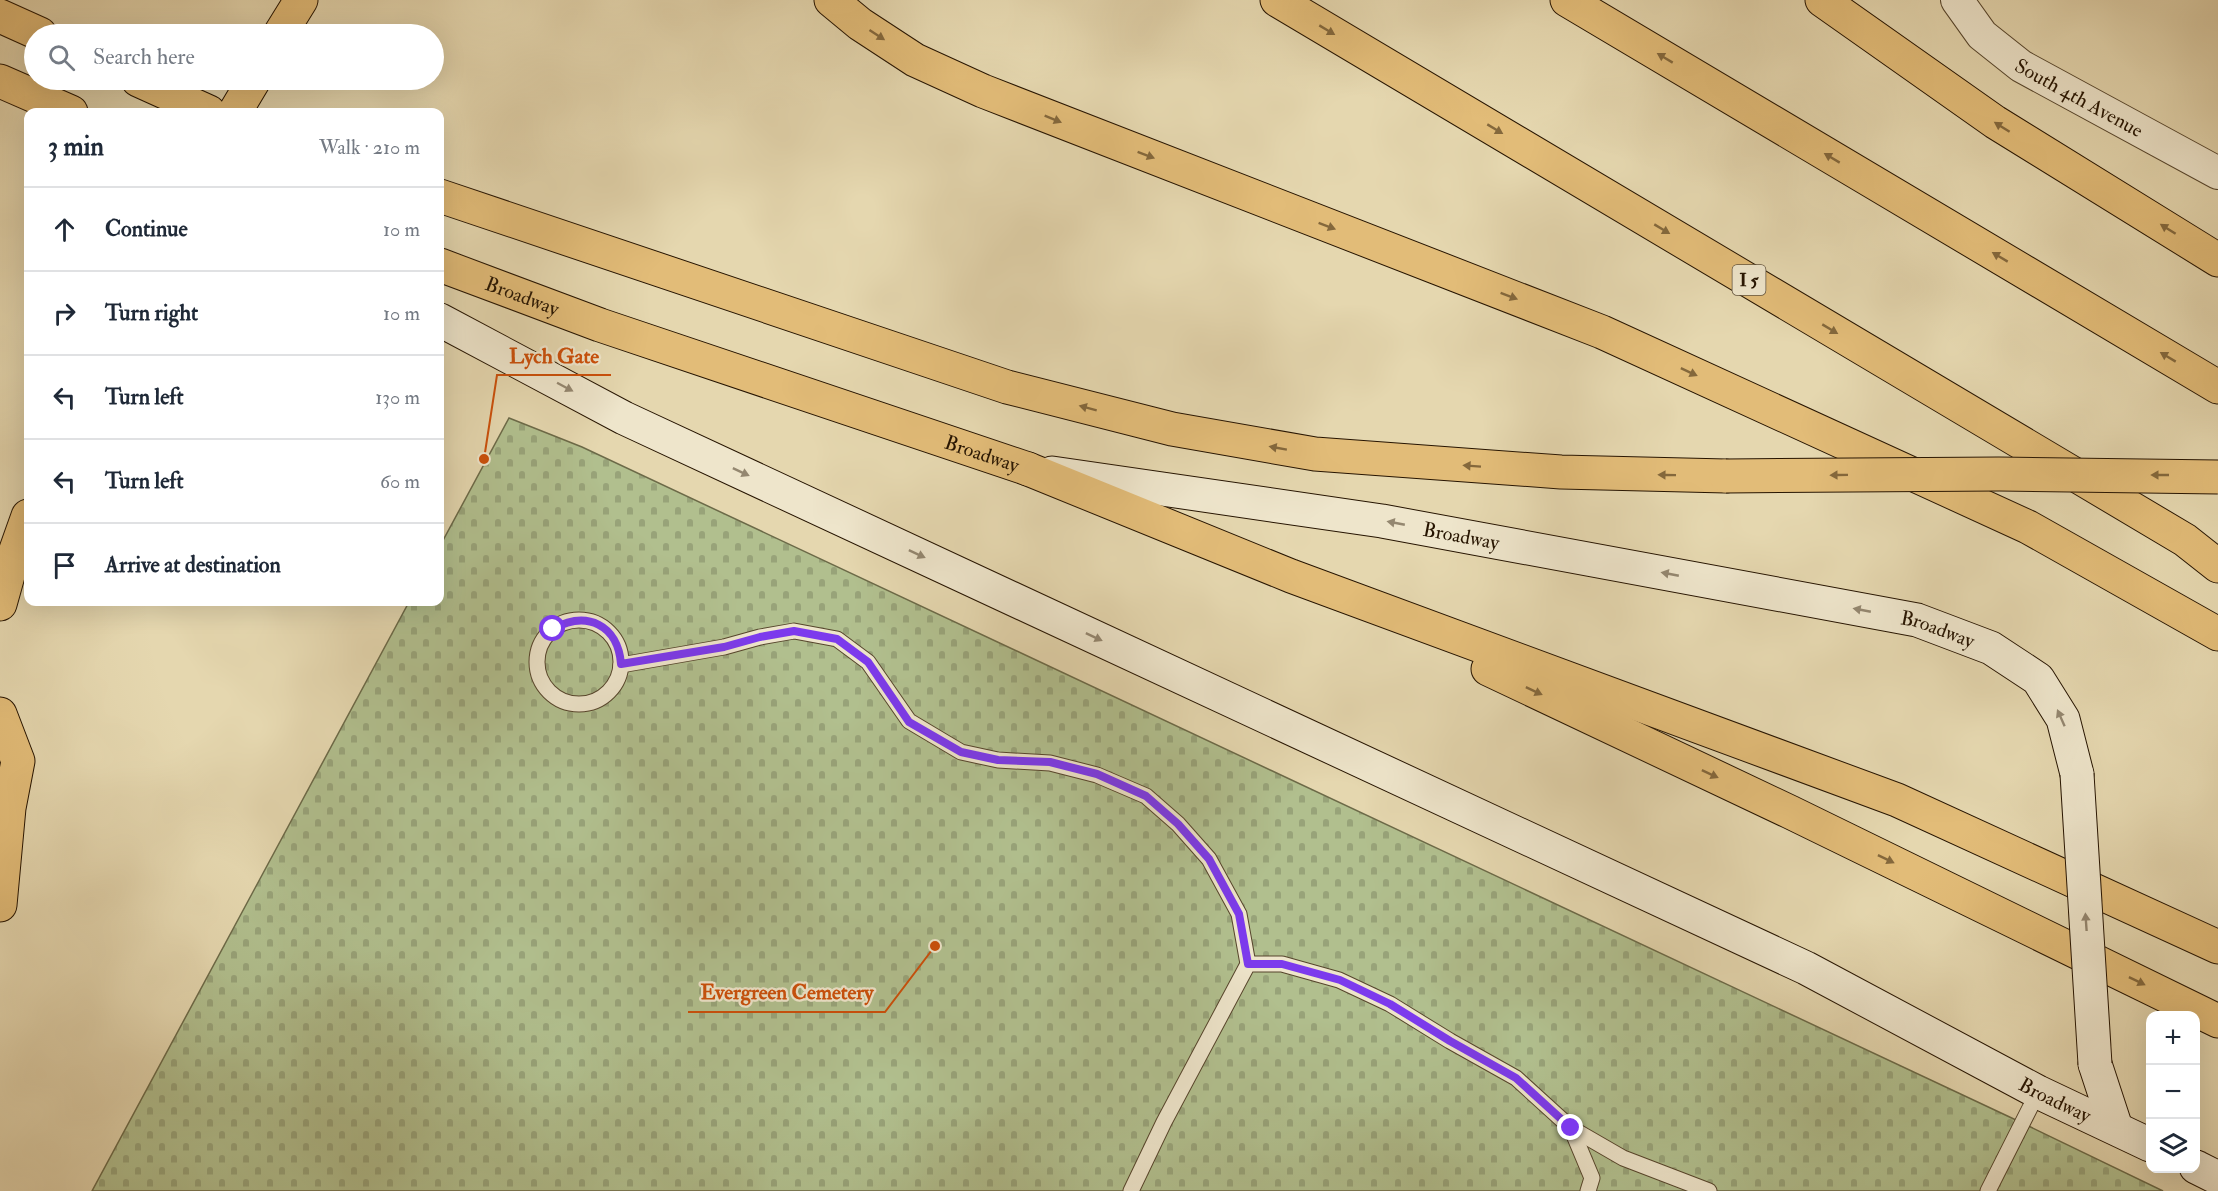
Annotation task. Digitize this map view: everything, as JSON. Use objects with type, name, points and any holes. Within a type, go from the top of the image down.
[{"type":"main road","points":[[831,0],[860,24],[915,60],[983,91],[1602,332],[2028,527],[2218,634]]},
{"type":"main road","name":"I 5","points":[[1277,0],[2175,533],[2218,566]]},
{"type":"main road","points":[[1567,0],[2218,387]]},
{"type":"main road","points":[[1822,0],[1995,122],[2218,260]]},
{"type":"main road","points":[[0,16],[24,27]]},
{"type":"main road","points":[[0,81],[62,108]]},
{"type":"main road","points":[[160,90],[201,108]]},
{"type":"main road","points":[[237,108],[248,90]]},
{"type":"main road","points":[[444,197],[1007,387],[1172,429],[1315,454],[1561,472],[1726,476],[2010,474],[2218,477]]},
{"type":"main road","name":"Broadway","points":[[444,266],[600,325],[1028,469]]},
{"type":"main road","points":[[1028,469],[1291,576],[1897,800],[2218,947]]},
{"type":"main road","points":[[0,604],[24,527]]},
{"type":"main road","points":[[1291,576],[1790,812],[2218,1021]]},
{"type":"main road","points":[[0,714],[18,762],[9,808],[0,905]]},
{"type":"street","name":"South 4th Avenue","points":[[1958,0],[1982,35],[2021,66],[2218,173]]},
{"type":"street","name":"Broadway","points":[[444,322],[624,418],[1806,968],[2038,1092],[2146,1143]]},
{"type":"street","name":"Broadway","points":[[1028,469],[1382,521],[1917,620],[1991,648],[2038,679],[2063,719],[2077,774],[2095,1064],[2116,1128]]},
{"type":"street","points":[[2200,1169],[2218,1178]]},
{"type":"lane","points":[[579,620],[593,622],[614,638],[620,651],[621,664],[618,678],[611,690],[600,699],[587,704],[573,704],[559,700],[548,692],[537,666],[538,652],[543,639],[553,629],[579,620]]},
{"type":"lane","points":[[621,664],[724,647],[794,631],[837,639],[868,662],[909,722],[961,752],[998,760],[1050,762],[1097,774],[1146,796],[1178,824],[1209,859],[1239,914],[1248,964],[1164,1122],[1131,1191]]},
{"type":"lane","points":[[1248,964],[1282,964],[1340,980],[1390,1004],[1516,1078],[1571,1128],[1623,1158],[1709,1191]]},
{"type":"lane","points":[[1988,1191],[2038,1092]]},
{"type":"lane","points":[[1571,1128],[1592,1178],[1588,1191]]},
{"type":"green space","points":[[509,418],[582,447],[2163,1191],[92,1191],[407,606],[444,606],[444,539]]},
{"type":"place","name":"Lych Gate","points":[[484,459]]},
{"type":"place","name":"Evergreen Cemetery","points":[[935,946]]},
{"type":"route","points":[[553,629],[579,620],[593,622],[614,638],[620,651],[621,664],[724,647],[794,631],[837,639],[868,662],[909,722],[961,752],[998,760],[1050,762],[1097,774],[1146,796],[1178,824],[1209,859],[1239,914],[1248,964],[1282,964],[1340,980],[1390,1004],[1516,1078],[1571,1128]]}]
